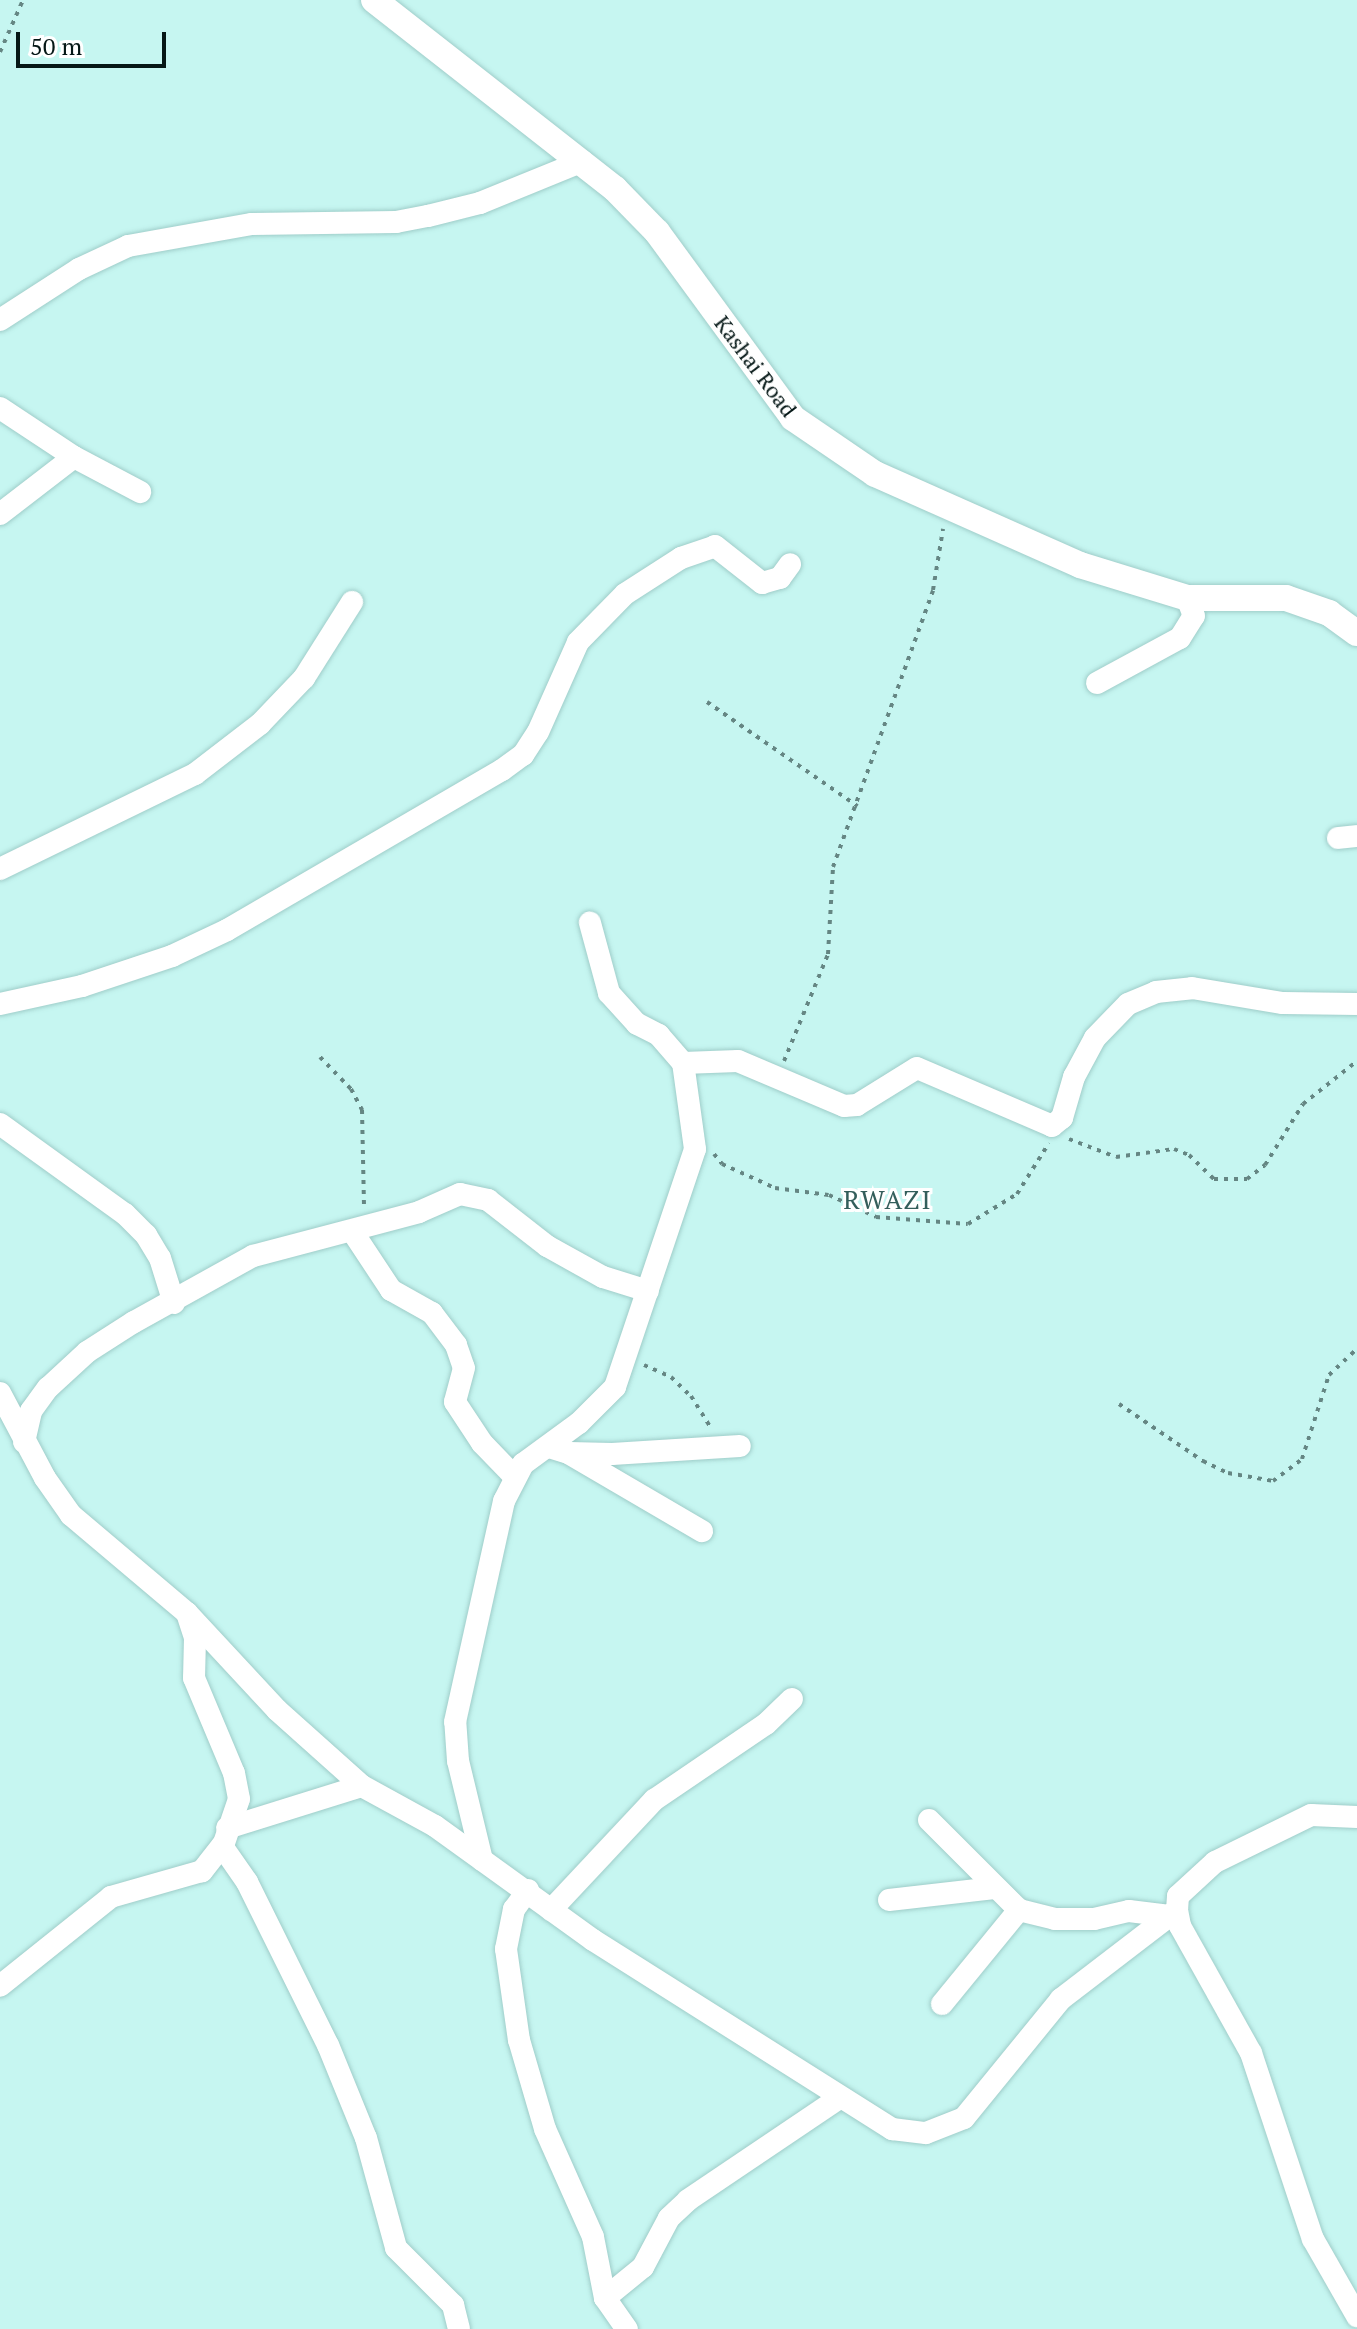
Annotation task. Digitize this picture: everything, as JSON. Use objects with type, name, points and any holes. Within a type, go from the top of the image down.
[{"type":"street","name":"Kashai Road","points":[[374,0],[583,161],[657,232],[793,418],[875,474],[1080,565],[1187,598],[1286,598],[1329,613],[1357,633]]},
{"type":"street","points":[[0,320],[79,269],[128,246],[252,224],[396,222],[480,203],[583,161]]},
{"type":"street","points":[[0,408],[74,457],[140,492]]},
{"type":"street","points":[[0,514],[74,457]]},
{"type":"street","points":[[0,1004],[82,986],[172,956],[227,930],[502,770],[523,755],[538,732],[578,642],[625,594],[681,558],[715,546],[762,583],[780,578],[790,564]]},
{"type":"street","points":[[1097,683],[1180,638],[1194,616],[1187,598]]},
{"type":"street","points":[[0,869],[206,765],[260,724],[304,678],[352,602]]},
{"type":"street","points":[[482,1860],[458,1761],[455,1722],[514,1476],[559,1450],[602,1404],[627,1361],[691,1165],[695,1131],[683,1063],[659,1035],[637,1024],[609,993],[590,923]]},
{"type":"street","points":[[683,1063],[738,1061],[816,1099],[857,1105],[917,1068],[1056,1128],[1095,1038],[1128,1004],[1156,992],[1192,988],[1283,1003],[1357,1004]]},
{"type":"street","points":[[0,1124],[125,1214],[146,1235],[160,1258],[174,1303]]},
{"type":"street","points":[[24,1442],[31,1411],[68,1366],[100,1342],[253,1256],[419,1212],[460,1194],[475,1193],[573,1261],[603,1277],[648,1291]]},
{"type":"street","points":[[357,1230],[391,1290],[432,1313],[456,1345],[464,1368],[455,1402],[482,1443],[514,1476]]},
{"type":"street","points":[[0,1393],[24,1442],[71,1515],[187,1613],[277,1710],[362,1786],[409,1810],[528,1890],[551,1910],[839,2098],[892,2129],[926,2133],[964,2118],[1023,2040],[1067,1992],[1172,1913],[1178,1896],[1215,1862],[1311,1815],[1357,1817]]},
{"type":"street","points":[[559,1450],[715,1449],[740,1446]]},
{"type":"street","points":[[559,1450],[702,1531]]},
{"type":"street","points":[[0,1986],[100,1904],[186,1879],[202,1871],[224,1837],[239,1799],[234,1773],[194,1678],[195,1638],[187,1613]]},
{"type":"street","points":[[551,1910],[654,1800],[766,1724],[792,1699]]},
{"type":"street","points":[[224,1837],[362,1786]]},
{"type":"street","points":[[929,1820],[1019,1910],[1055,1919],[1129,1911],[1172,1913]]},
{"type":"street","points":[[224,1837],[328,2045],[366,2138],[396,2248],[453,2305],[459,2329]]},
{"type":"street","points":[[889,1900],[994,1888]]},
{"type":"street","points":[[528,1890],[508,1926],[508,1980],[545,2129],[585,2215],[605,2298],[627,2329]]},
{"type":"street","points":[[942,2004],[1019,1910]]},
{"type":"street","points":[[1172,1913],[1251,2053],[1313,2239],[1357,2316]]},
{"type":"street","points":[[605,2298],[643,2267],[669,2218],[688,2200],[839,2098]]},
{"type":"path","points":[[0,52],[23,0]]},
{"type":"path","points":[[775,1077],[828,954],[833,867],[933,590],[947,507]]},
{"type":"path","points":[[707,702],[857,806]]},
{"type":"path","points":[[320,1057],[351,1089],[362,1110],[366,1160],[357,1230]]},
{"type":"path","points":[[695,1131],[722,1164],[775,1188],[829,1195],[897,1221],[968,1224],[1017,1194],[1056,1128],[1116,1157],[1174,1149],[1189,1155],[1214,1179],[1247,1179],[1265,1165],[1303,1104],[1357,1061]]},
{"type":"path","points":[[1119,1404],[1203,1461],[1228,1473],[1273,1481],[1302,1459],[1325,1382],[1339,1361],[1357,1349]]},
{"type":"path","points":[[627,1361],[660,1369],[691,1396],[709,1424],[715,1449]]},
{"type":"district","name":"RWAZI","points":[[888,1200]]}]
